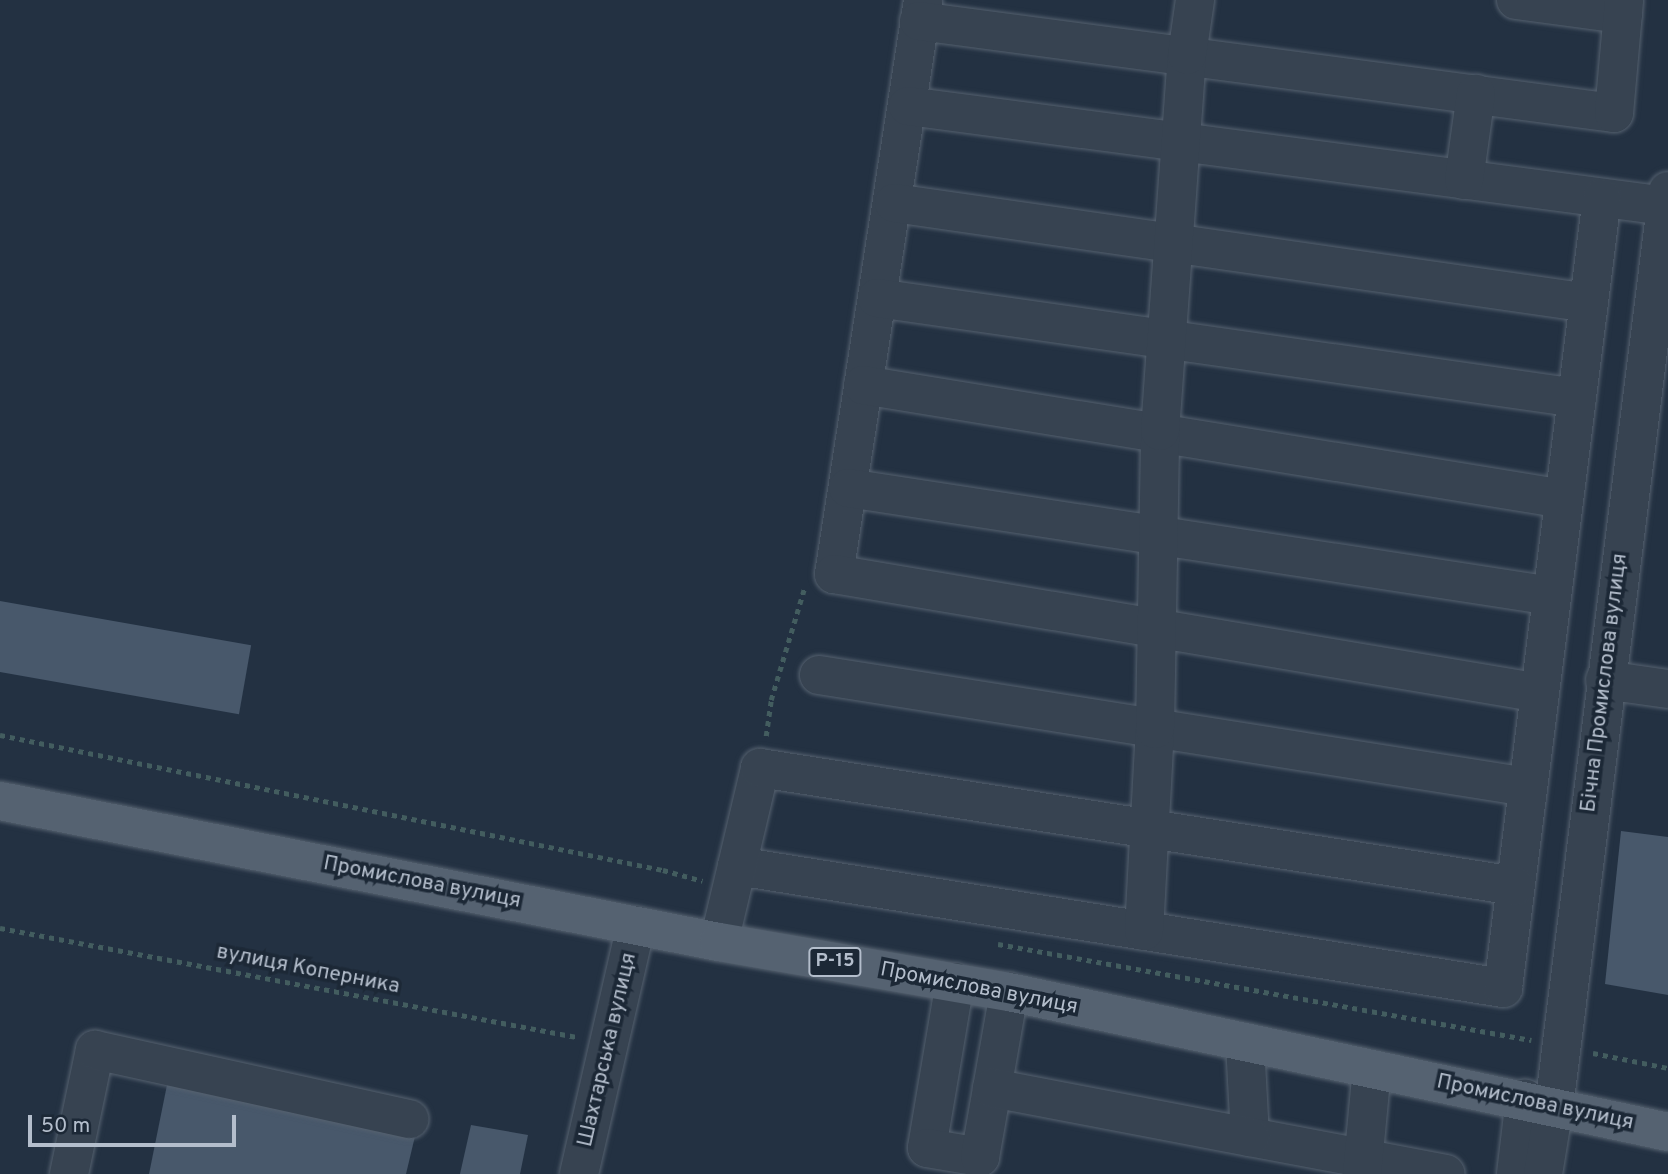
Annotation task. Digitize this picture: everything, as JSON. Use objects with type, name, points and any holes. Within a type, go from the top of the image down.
[{"type":"main road","name":"Промислова вулиця","points":[[0,801],[719,942],[1009,992],[1668,1132]]},
{"type":"lane","points":[[1144,931],[1155,729],[1160,431],[1171,245],[1187,55],[1195,0]]},
{"type":"lane","points":[[1517,0],[1623,7],[1614,113],[1187,55],[921,10],[894,203],[834,573],[1155,630],[1540,693]]},
{"type":"lane","points":[[1464,180],[1476,94]]},
{"type":"lane","points":[[908,106],[1602,198],[1667,199]]},
{"type":"lane","points":[[737,866],[1503,988],[1602,198]]},
{"type":"lane","name":"Бічна Промислова вулиця","points":[[1543,1174],[1539,1103],[1605,680],[1667,199]]},
{"type":"lane","points":[[894,203],[1171,245],[1589,303]]},
{"type":"lane","points":[[877,298],[1166,342],[1577,398]]},
{"type":"lane","points":[[863,385],[1160,431],[1564,499]]},
{"type":"lane","points":[[848,488],[1552,596]]},
{"type":"lane","points":[[819,675],[1527,787]]},
{"type":"lane","points":[[1605,680],[1668,689]]},
{"type":"lane","points":[[719,942],[760,768],[1515,887]]},
{"type":"lane","name":"Шахтарська вулиця","points":[[579,1174],[636,925]]},
{"type":"lane","points":[[956,982],[927,1148],[980,1157],[1009,992]]},
{"type":"lane","points":[[1245,1044],[1250,1137]]},
{"type":"lane","points":[[69,1174],[95,1050],[410,1119]]},
{"type":"lane","points":[[1363,1167],[1372,1069]]},
{"type":"lane","points":[[992,1088],[1250,1137],[1287,1159],[1446,1174]]},
{"type":"lane","points":[[1516,1174],[1539,1103]]},
{"type":"path","points":[[760,768],[771,700],[803,587],[834,573]]},
{"type":"path","name":"вулиця Коперника","points":[[0,928],[610,1043]]},
{"type":"path","points":[[1581,1051],[1668,1068]]},
{"type":"building","points":[[0,601],[251,645],[239,714],[0,672]]},
{"type":"building","points":[[1621,831],[1668,837],[1668,995],[1605,984]]},
{"type":"building","points":[[168,1080],[416,1132],[406,1174],[149,1174]]},
{"type":"building","points":[[471,1125],[528,1135],[520,1174],[460,1174]]}]
